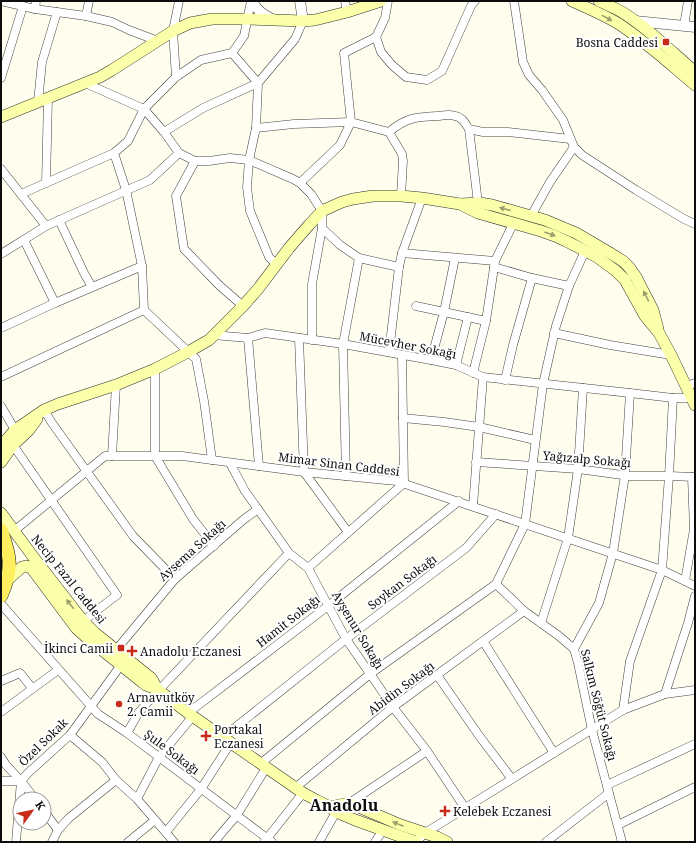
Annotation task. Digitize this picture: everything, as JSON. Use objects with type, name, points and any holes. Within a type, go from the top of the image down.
[{"type":"main road","points":[[1,117],[100,77],[173,31],[190,23],[212,19],[315,20],[346,6],[381,1]]},
{"type":"main road","points":[[572,1],[592,9],[637,37],[695,85]]},
{"type":"main road","points":[[599,1],[635,21],[695,72]]},
{"type":"main road","points":[[1,446],[15,430],[44,410],[116,385],[155,369],[209,340],[243,306],[289,248],[322,211],[353,199],[373,196],[401,196],[460,204],[478,203],[492,205],[559,225],[610,253],[623,261],[629,267],[636,277],[653,310],[659,333]]},
{"type":"main road","points":[[460,204],[478,213],[555,236],[597,257],[616,271],[625,280],[645,316],[659,333],[671,355],[691,384],[694,402]]},
{"type":"main road","points":[[1,462],[13,445],[29,430],[44,410]]},
{"type":"main road","name":"Necip Fazıl Caddesi","points":[[1,513],[5,534],[83,621],[95,633],[151,678],[158,689],[190,715],[263,766],[316,800],[355,820],[416,842]]},
{"type":"main road","points":[[1,596],[10,567],[5,534]]},
{"type":"main road","name":"Necip Fazıl Caddesi","points":[[6,581],[22,567],[29,566],[76,628],[146,685],[158,689]]},
{"type":"main road","points":[[333,809],[349,803],[401,825],[437,837],[447,842]]},
{"type":"street","points":[[86,16],[89,1]]},
{"type":"street","points":[[176,77],[173,31],[179,1]]},
{"type":"street","points":[[21,194],[114,153],[128,141],[144,109],[176,77],[201,60],[232,53],[244,36],[252,1]]},
{"type":"street","points":[[252,1],[255,8],[274,20]]},
{"type":"street","points":[[164,132],[203,108],[258,82],[294,39],[303,21],[300,1]]},
{"type":"street","points":[[300,183],[340,145],[351,122],[344,53],[376,37],[385,18],[388,1]]},
{"type":"street","points":[[376,37],[381,52],[401,73],[406,77],[427,80],[442,71],[471,6],[475,1]]},
{"type":"street","points":[[514,1],[522,62],[529,75],[564,120],[574,147],[582,155],[636,190],[695,224]]},
{"type":"street","points":[[684,26],[688,1]]},
{"type":"street","points":[[1,2],[22,6],[36,5],[57,12],[86,16],[112,22],[158,41]]},
{"type":"street","points":[[1,78],[22,6]]},
{"type":"street","points":[[46,183],[42,62],[57,12]]},
{"type":"street","points":[[635,21],[695,27]]},
{"type":"street","points":[[232,53],[258,82],[256,128],[249,160],[247,187],[250,211],[269,257],[276,265]]},
{"type":"street","points":[[85,83],[144,109],[164,132],[179,153],[195,161],[230,158],[249,160],[293,179],[312,194],[322,211],[322,228],[312,284],[312,340]]},
{"type":"street","points":[[389,132],[402,122],[415,118],[449,115],[456,116],[462,120],[468,129],[478,203]]},
{"type":"street","points":[[256,128],[294,124],[351,122],[389,132],[402,154],[401,196]]},
{"type":"street","points":[[468,129],[483,132],[508,132],[570,139]]},
{"type":"street","points":[[531,216],[550,182],[574,147]]},
{"type":"street","points":[[114,153],[126,190],[142,266],[144,310],[196,359],[204,401],[212,460]]},
{"type":"street","points":[[1,254],[46,226],[150,180],[179,153]]},
{"type":"street","points":[[195,161],[176,196],[184,249],[220,286],[243,306]]},
{"type":"street","points":[[1,169],[46,226]]},
{"type":"street","points":[[389,352],[402,253],[422,198]]},
{"type":"street","points":[[59,220],[92,287]]},
{"type":"street","points":[[473,373],[486,320],[494,264],[513,224]]},
{"type":"street","points":[[322,228],[340,245],[358,258],[399,267]]},
{"type":"street","points":[[24,240],[55,303]]},
{"type":"street","points":[[214,842],[237,815],[263,766],[370,674],[496,584],[525,524],[543,384],[554,333],[569,286],[585,251]]},
{"type":"street","points":[[402,253],[455,258],[494,264],[532,278],[569,286]]},
{"type":"street","points":[[346,476],[343,344],[358,258]]},
{"type":"street","points":[[431,360],[444,312],[455,258]]},
{"type":"street","points":[[2,325],[142,266]]},
{"type":"street","points":[[505,380],[513,345],[532,278]]},
{"type":"street","points":[[416,306],[486,320]]},
{"type":"street","points":[[1,377],[144,310]]},
{"type":"street","points":[[456,365],[468,317]]},
{"type":"street","name":"Mücevher Sokağı","points":[[213,335],[248,338],[265,333],[343,344],[456,365],[483,378],[630,393],[694,402]]},
{"type":"street","points":[[554,333],[610,345],[671,355]]},
{"type":"street","points":[[248,338],[259,466]]},
{"type":"street","points":[[299,338],[304,472],[348,532]]},
{"type":"street","points":[[230,463],[245,491],[289,553],[308,568],[404,483],[402,354]]},
{"type":"street","points":[[155,369],[155,456],[193,519],[214,546]]},
{"type":"street","points":[[473,506],[483,378]]},
{"type":"street","points":[[112,456],[116,385]]},
{"type":"street","points":[[541,623],[568,538],[578,469],[583,388]]},
{"type":"street","points":[[574,649],[599,604],[613,553],[625,475],[630,393]]},
{"type":"street","points":[[623,710],[630,661],[662,570],[673,398]]},
{"type":"street","points":[[1,406],[15,430]]},
{"type":"street","points":[[44,410],[134,536],[175,579]]},
{"type":"street","points":[[403,418],[479,427],[535,440]]},
{"type":"street","points":[[13,445],[117,595],[83,621]]},
{"type":"street","name":"Mimar Sinan Caddesi","points":[[5,534],[51,500],[105,456],[182,456],[304,472],[396,480],[662,570],[695,586]]},
{"type":"street","name":"Yağızalp Sokağı","points":[[476,462],[578,469],[625,475],[694,477]]},
{"type":"street","points":[[685,581],[694,529],[694,477]]},
{"type":"street","name":"Hamit Sokağı","points":[[137,799],[159,757],[190,715],[459,502]]},
{"type":"street","name":"Aysema Sokağı","points":[[116,650],[175,579],[243,520],[258,510]]},
{"type":"street","name":"Soykan Sokağı","points":[[166,832],[201,789],[226,741],[346,639],[466,548],[496,514]]},
{"type":"street","points":[[127,733],[139,712],[158,689],[289,553]]},
{"type":"street","name":"Ayşenur Sokağı","points":[[308,568],[346,639],[393,707],[427,751],[466,808]]},
{"type":"street","name":"Salkım Söğüt Sokağı","points":[[496,584],[524,611],[560,636],[574,649],[592,730],[622,842]]},
{"type":"street","points":[[665,694],[686,631],[695,596]]},
{"type":"street","name":"Şule Sokağı","points":[[1,604],[98,714],[127,733],[237,815],[268,841]]},
{"type":"street","name":"Abidin Sokağı","points":[[268,841],[299,790],[393,707],[524,611]]},
{"type":"street","points":[[483,641],[554,753]]},
{"type":"street","name":"Özel Sokak","points":[[1,781],[21,781],[70,735],[121,665]]},
{"type":"street","points":[[1,712],[58,670]]},
{"type":"street","points":[[1,681],[20,673],[32,688]]},
{"type":"street","points":[[437,675],[480,737],[512,779]]},
{"type":"street","points":[[416,842],[425,833],[623,710],[665,694],[695,690]]},
{"type":"street","points":[[70,735],[102,762],[116,780],[137,799],[174,842]]},
{"type":"street","points":[[607,785],[695,744]]},
{"type":"street","points":[[349,803],[427,751]]},
{"type":"street","points":[[1,757],[29,791]]},
{"type":"street","points":[[52,842],[58,830],[69,818],[116,780]]},
{"type":"street","points":[[16,842],[21,781]]},
{"type":"street","points":[[618,825],[695,787]]},
{"type":"street","points":[[546,842],[609,793]]},
{"type":"street","points":[[319,842],[333,809]]},
{"type":"street","points":[[128,842],[155,820]]},
{"type":"street","points":[[52,822],[58,830]]},
{"type":"street","points":[[376,842],[383,830]]},
{"type":"place","name":"Bosna Caddesi","points":[[666,42]]},
{"type":"place","name":"İkinci Camii","points":[[121,648]]},
{"type":"place","name":"Anadolu Eczanesi","points":[[132,651]]},
{"type":"place","name":"Arnavutköy 2. Camii","points":[[119,704]]},
{"type":"place","name":"Portakal Eczanesi","points":[[206,736]]},
{"type":"place","name":"Kelebek Eczanesi","points":[[445,811]]},
{"type":"district","name":"Anadolu","points":[[344,805]]}]
